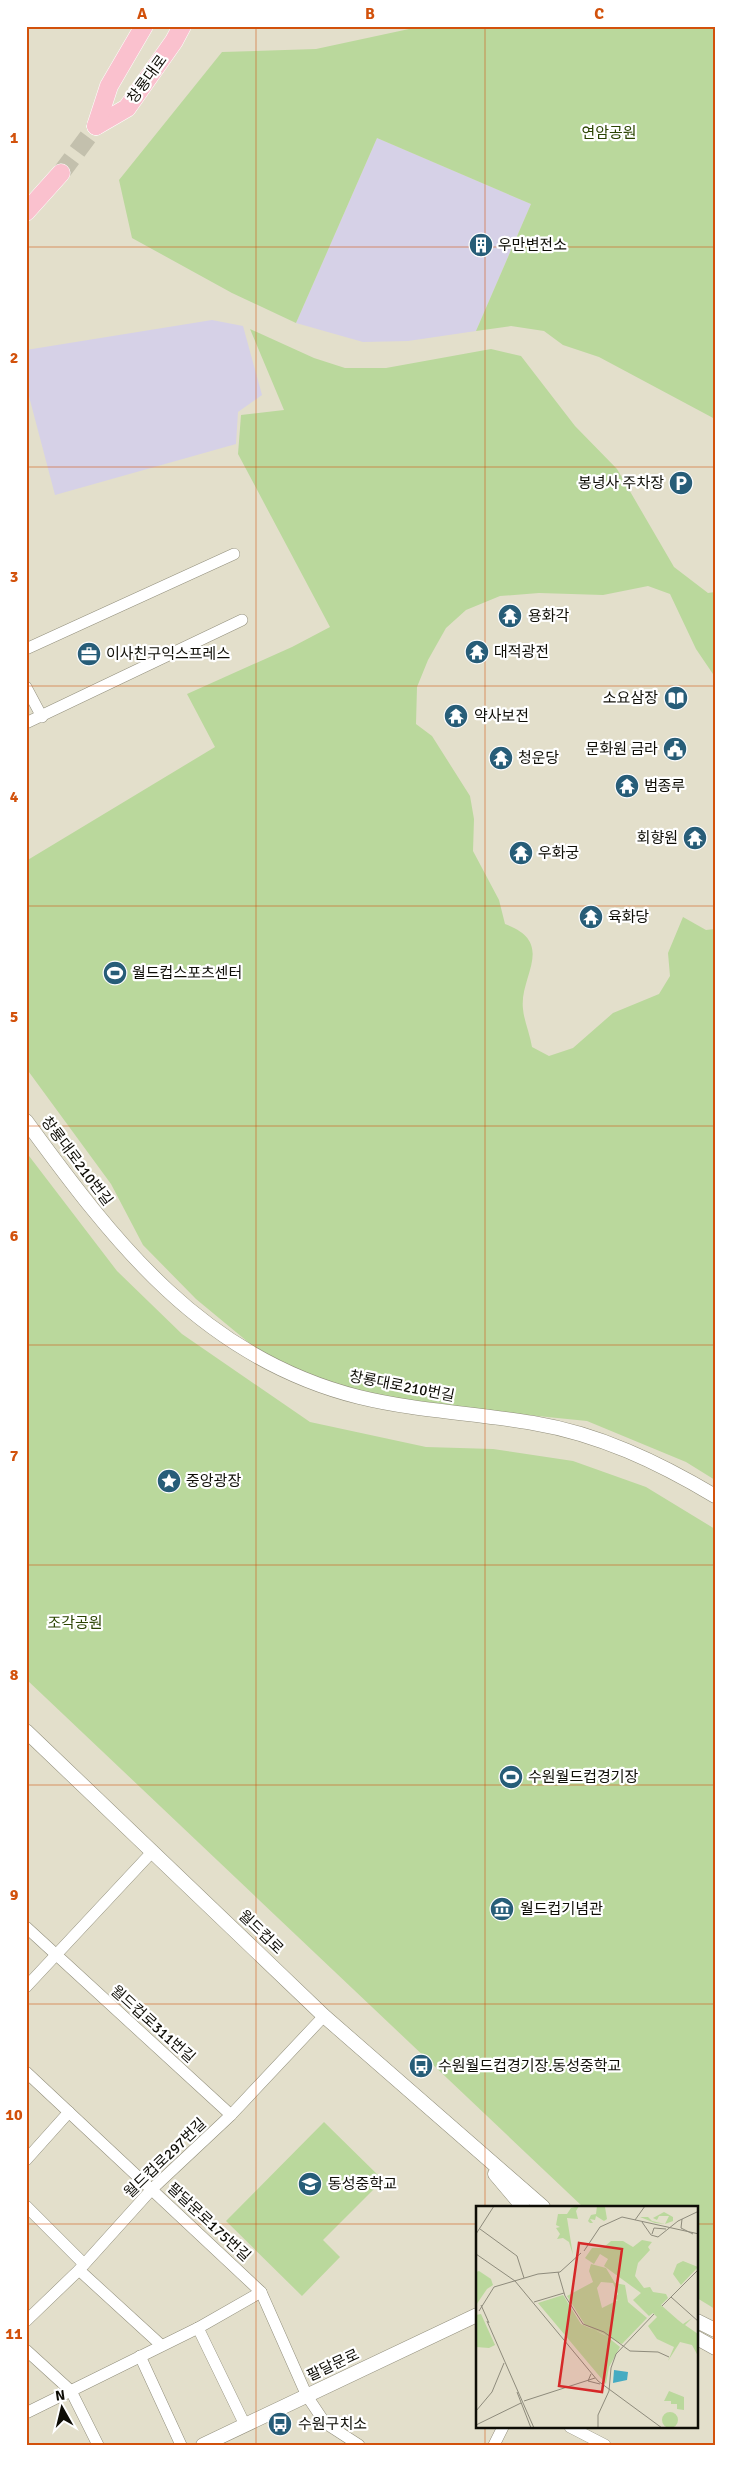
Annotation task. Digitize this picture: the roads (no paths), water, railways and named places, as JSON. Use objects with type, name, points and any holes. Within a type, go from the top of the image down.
[{"type":"main road","name":"창룡대로","points":[[144,26],[109,86],[96,126],[127,108],[174,41],[182,26]]},
{"type":"main road","points":[[26,212],[62,172]]},
{"type":"street","points":[[26,649],[234,554]]},
{"type":"street","points":[[26,723],[242,620]]},
{"type":"street","points":[[26,687],[42,717]]},
{"type":"street","name":"창룡대로210번길","points":[[26,1121],[86,1202],[128,1252],[162,1288],[209,1325],[262,1358],[314,1382],[357,1396],[420,1409],[534,1423],[581,1435],[659,1464],[715,1496]]},
{"type":"street","name":"월드컵로","points":[[26,1731],[324,2016],[542,2206]]},
{"type":"street","points":[[26,1987],[153,1851]]},
{"type":"street","name":"월드컵로311번길","points":[[26,1927],[231,2115]]},
{"type":"street","name":"월드컵로297번길","points":[[26,2321],[82,2267],[152,2189],[231,2115],[324,2016]]},
{"type":"street","name":"팔달문로175번길","points":[[26,2072],[262,2292],[307,2396],[325,2423],[359,2445]]},
{"type":"street","points":[[26,2160],[69,2112]]},
{"type":"street","name":"월드컵로","points":[[478,2152],[510,2201]]},
{"type":"street","points":[[26,2206],[82,2267],[161,2345]]},
{"type":"street","points":[[26,2413],[198,2328],[262,2292]]},
{"type":"street","name":"팔달문로","points":[[203,2445],[476,2315]]},
{"type":"street","points":[[698,2322],[715,2330]]},
{"type":"street","points":[[198,2328],[245,2425]]},
{"type":"street","points":[[698,2339],[715,2348]]},
{"type":"street","points":[[26,2350],[71,2391],[98,2445]]},
{"type":"street","points":[[140,2356],[181,2445]]},
{"type":"street","points":[[494,2445],[502,2428]]},
{"type":"street","points":[[572,2428],[605,2445]]},
{"type":"tunnel","points":[[61,173],[96,126]]},
{"type":"place","name":"우만변전소","points":[[481,245]]},
{"type":"place","name":"봉녕사 주차장","points":[[681,483]]},
{"type":"place","name":"용화각","points":[[510,616]]},
{"type":"place","name":"대적광전","points":[[477,652]]},
{"type":"place","name":"이사친구익스프레스","points":[[89,654]]},
{"type":"place","name":"소요삼장","points":[[676,698]]},
{"type":"place","name":"약사보전","points":[[456,716]]},
{"type":"place","name":"문화원 금라","points":[[675,749]]},
{"type":"place","name":"청운당","points":[[501,758]]},
{"type":"place","name":"범종루","points":[[627,786]]},
{"type":"place","name":"회향원","points":[[695,838]]},
{"type":"place","name":"우화궁","points":[[521,853]]},
{"type":"place","name":"육화당","points":[[591,917]]},
{"type":"place","name":"월드컵스포츠센터","points":[[115,973]]},
{"type":"place","name":"중앙광장","points":[[169,1481]]},
{"type":"place","name":"수원월드컵경기장","points":[[511,1777]]},
{"type":"place","name":"월드컵기념관","points":[[502,1909]]},
{"type":"place","name":"수원월드컵경기장.동성중학교","points":[[421,2066]]},
{"type":"place","name":"동성중학교","points":[[310,2184]]},
{"type":"place","name":"수원구치소","points":[[280,2424]]},
{"type":"park label","name":"연암공원","points":[[609,133]]},
{"type":"park label","name":"조각공원","points":[[75,1623]]}]
